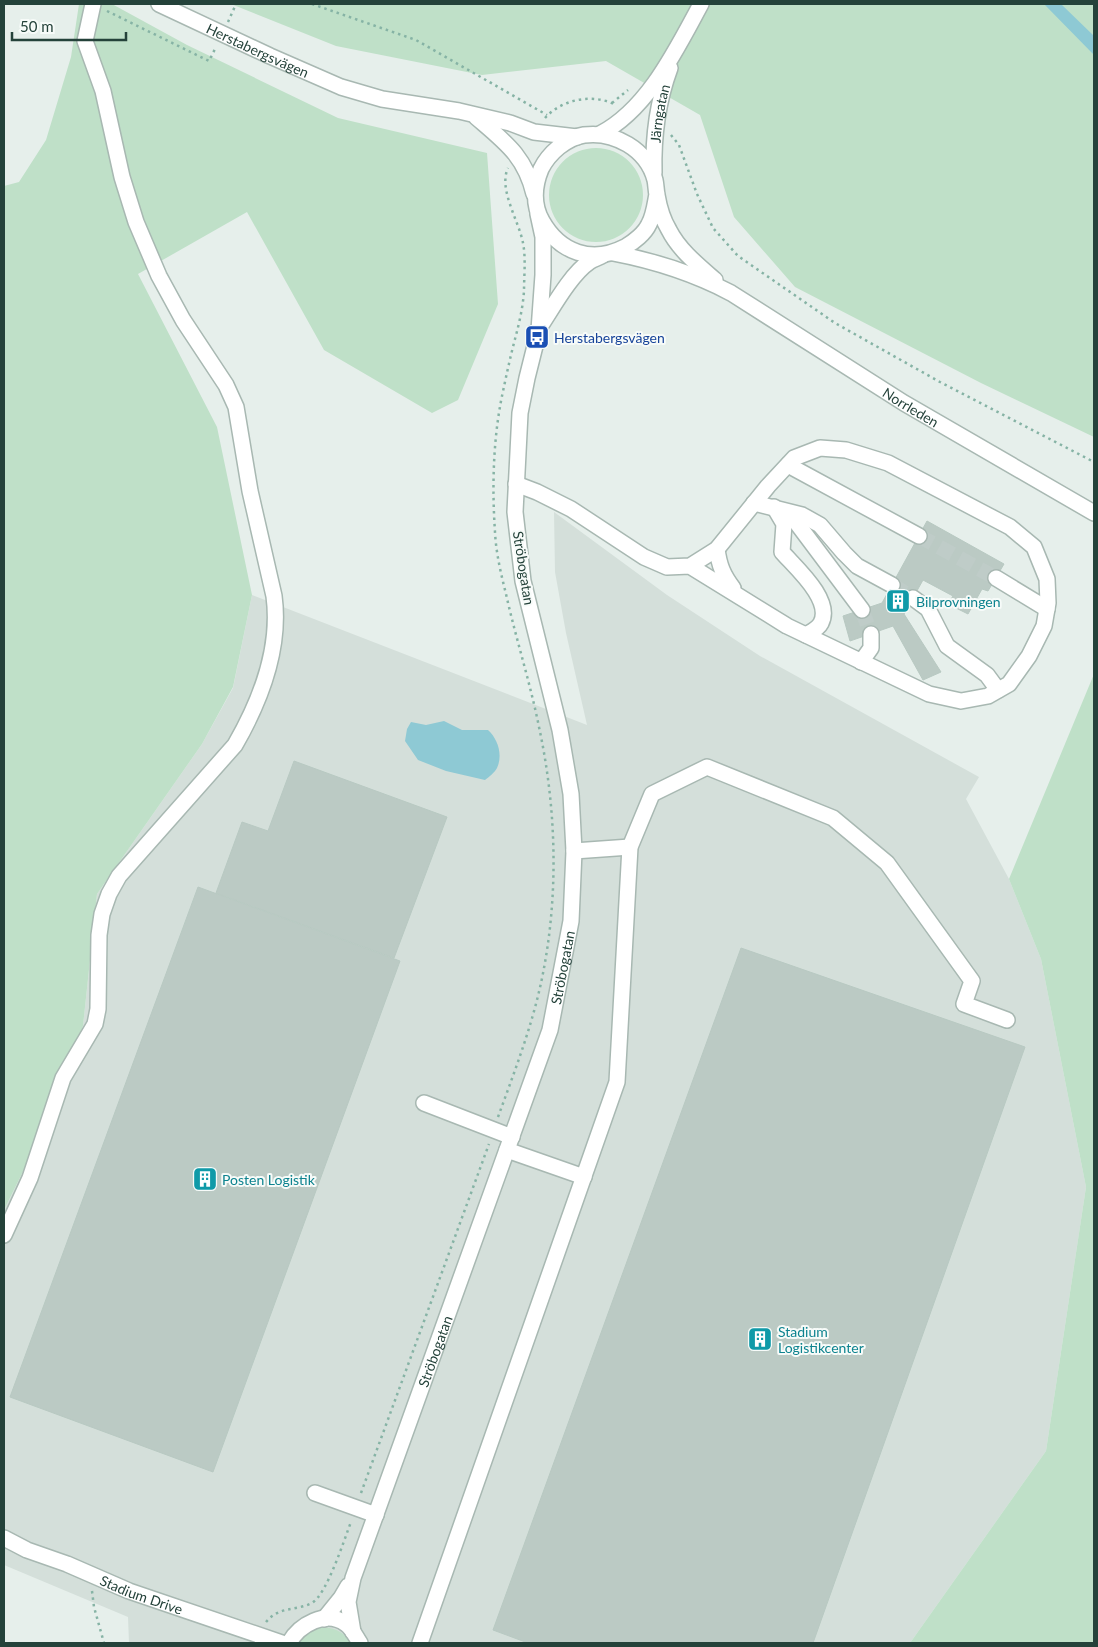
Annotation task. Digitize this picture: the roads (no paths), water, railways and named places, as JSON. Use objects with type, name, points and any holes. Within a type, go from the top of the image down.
[{"type":"street","name":"Herstabergsvägen","points":[[159,4],[341,88],[382,99],[439,107],[510,123],[534,132],[577,137]]},
{"type":"street","name":"Järngatan","points":[[600,134],[614,127],[631,112],[659,76],[702,4]]},
{"type":"street","points":[[4,1235],[30,1178],[63,1078],[95,1024],[98,1009],[99,935],[102,914],[109,894],[119,876],[235,745],[248,722],[257,700],[270,660],[276,632],[274,596],[250,491],[236,408],[226,386],[188,329],[159,276],[136,222],[122,176],[103,91],[85,41],[97,6]]},
{"type":"street","name":"Järngatan","points":[[656,187],[655,126],[665,81],[676,50]]},
{"type":"street","name":"Herstabergsvägen","points":[[475,116],[506,142],[523,163],[530,178],[535,197]]},
{"type":"street","points":[[600,134],[620,139],[632,146],[649,165],[662,215],[669,231],[705,272],[731,294],[681,270],[637,258],[580,253],[568,249],[558,242],[548,232],[538,214],[535,197],[540,171],[546,160],[561,145],[577,137],[600,134]]},
{"type":"street","points":[[608,254],[633,243],[649,226],[653,213],[656,187]]},
{"type":"street","name":"Ströbogatan","points":[[356,1638],[348,1602],[353,1578],[550,1030],[571,921],[574,851],[571,794],[560,730],[523,581],[515,512],[520,413],[526,378],[539,330],[544,252],[538,214]]},
{"type":"street","name":"Ströbogatan","points":[[539,330],[566,287],[580,271],[588,263],[608,254]]},
{"type":"street","name":"Norrleden","points":[[731,294],[904,403],[1094,513]]},
{"type":"street","points":[[516,484],[538,492],[571,509],[644,557],[667,567],[690,566],[717,549],[794,458],[820,448],[846,450],[888,463],[1010,527],[1034,546],[1048,579],[1047,609],[1044,626],[1029,656],[1009,684],[988,696],[960,701],[929,694],[787,626],[690,566]]},
{"type":"street","points":[[788,464],[919,536]]},
{"type":"street","points":[[754,503],[802,515],[820,525],[857,566],[892,585]]},
{"type":"street","points":[[774,507],[793,518],[862,610]]},
{"type":"street","points":[[774,507],[784,524],[782,552],[819,595],[824,608],[822,622],[817,628],[806,635]]},
{"type":"street","points":[[717,549],[719,564],[724,576],[739,595]]},
{"type":"street","points":[[996,578],[1047,609]]},
{"type":"street","points":[[913,598],[928,609],[947,646],[987,676],[998,690]]},
{"type":"street","points":[[861,662],[871,648],[871,634]]},
{"type":"street","points":[[420,1643],[617,1082],[630,847],[652,794],[707,767],[833,818],[887,863],[972,981],[964,1004],[1008,1020]]},
{"type":"street","points":[[574,851],[630,847]]},
{"type":"street","points":[[424,1103],[494,1129],[510,1143],[584,1177]]},
{"type":"street","points":[[315,1493],[376,1516]]},
{"type":"street","name":"Stadium Drive","points":[[4,1538],[28,1550],[92,1574],[129,1591],[282,1643]]},
{"type":"street","name":"Ströbogatan","points":[[324,1619],[341,1598],[353,1578]]},
{"type":"street","points":[[289,1643],[299,1629],[311,1622],[324,1619],[346,1624],[356,1638]]},
{"type":"water","points":[[1044,4],[1061,4],[1094,36],[1094,55]]},
{"type":"water","points":[[444,721],[462,730],[488,730],[492,734],[500,758],[495,771],[485,780],[446,771],[418,760],[405,741],[407,729],[411,722],[426,725]]},
{"type":"tunnel","points":[[919,536],[996,578]]},
{"type":"tunnel","points":[[892,585],[913,598]]},
{"type":"tunnel","points":[[862,610],[871,634]]},
{"type":"place","name":"Herstabergsvägen","points":[[537,337]]},
{"type":"place","name":"Bilprovningen","points":[[898,601]]},
{"type":"place","name":"Posten Logistik","points":[[205,1179]]},
{"type":"place","name":"Stadium Logistikcenter","points":[[760,1339]]}]
